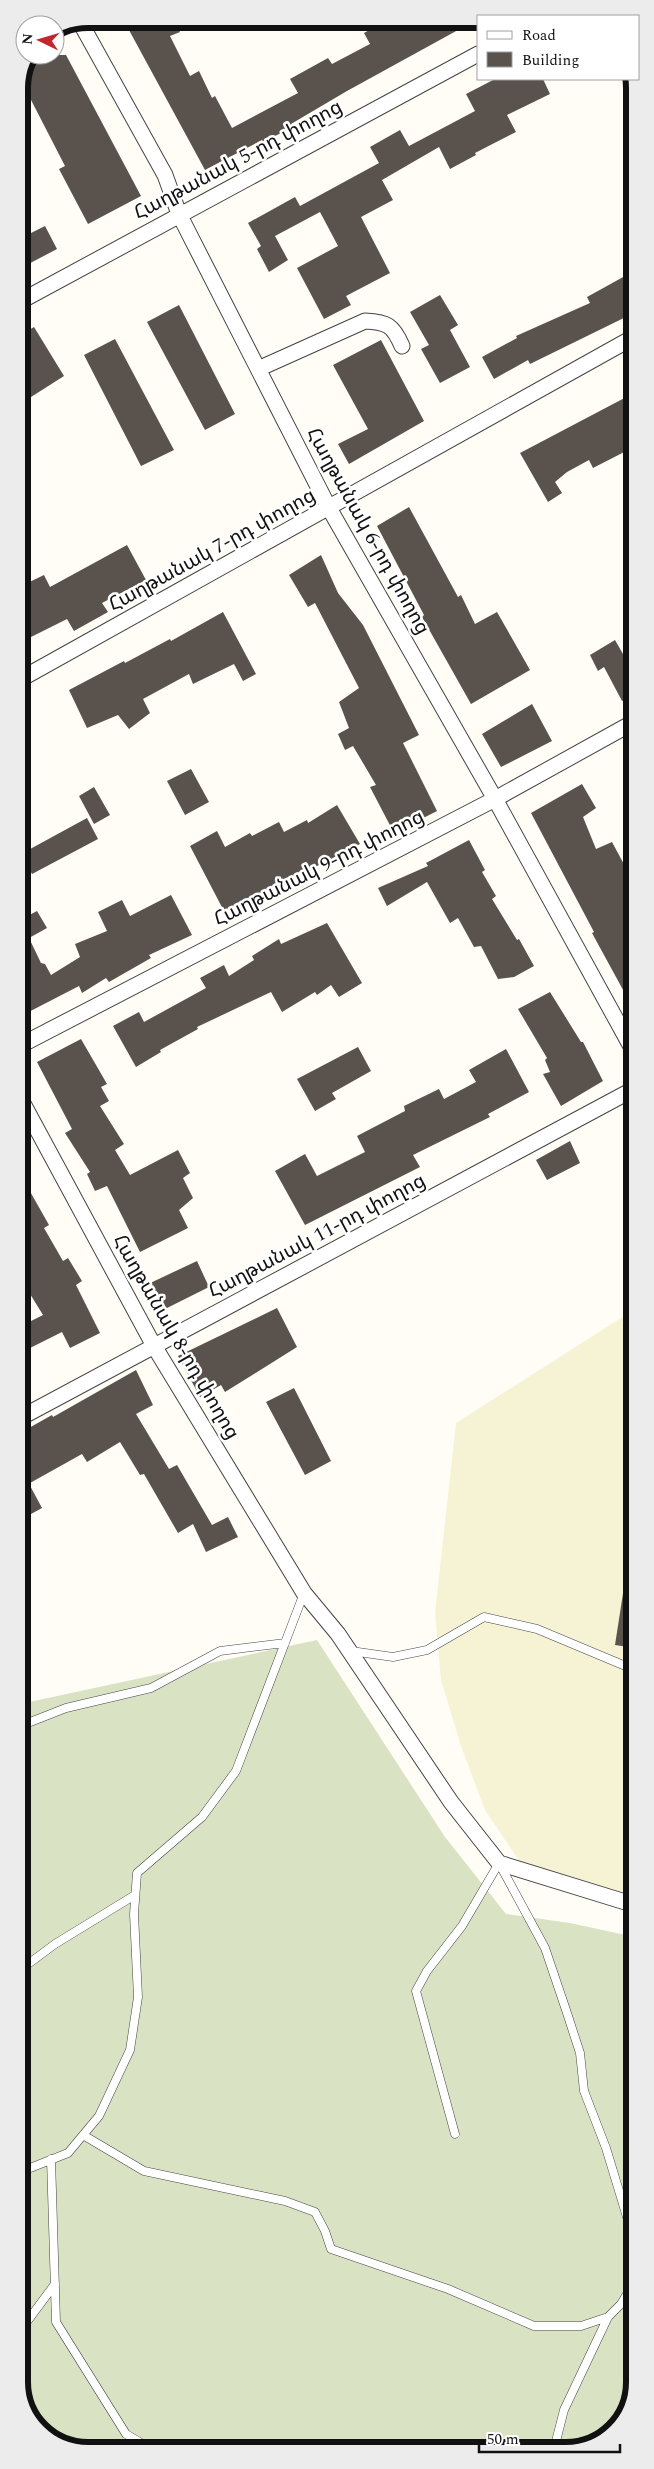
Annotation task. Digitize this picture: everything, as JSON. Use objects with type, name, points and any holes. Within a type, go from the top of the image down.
[{"type":"street","name":"Հաղթանակ 6-րդ փողոց","points":[[84,28],[165,175],[179,214],[329,508],[495,799],[626,1037]]},
{"type":"street","name":"Հաղթանակ 5-րդ փողոց","points":[[28,297],[477,55]]},
{"type":"street","points":[[258,369],[365,321],[382,322],[396,331],[402,346]]},
{"type":"street","name":"Հաղթանակ 7-րդ փողոց","points":[[28,675],[626,341]]},
{"type":"street","name":"Հաղթանակ 9-րդ փողոց","points":[[28,1041],[495,799],[626,726]]},
{"type":"street","name":"Հաղթանակ 11-րդ փողոց","points":[[28,1414],[626,1093]]},
{"type":"street","name":"Հաղթանակ 8-րդ փողոց","points":[[28,1113],[154,1346],[304,1593],[349,1651],[451,1802],[499,1863]]},
{"type":"street","points":[[499,1863],[626,1901]]},
{"type":"lane","points":[[28,2169],[68,2152],[99,2116],[130,2050],[138,1997],[134,1914],[137,1873],[202,1817],[236,1771],[304,1593]]},
{"type":"lane","points":[[349,1651],[393,1657],[427,1650],[484,1617],[538,1629],[626,1666]]},
{"type":"lane","points":[[28,1723],[66,1708],[151,1688],[220,1651],[284,1643]]},
{"type":"lane","points":[[455,2134],[416,1991],[427,1971],[462,1926],[499,1863]]},
{"type":"lane","points":[[499,1863],[545,1948],[580,2053],[584,2091],[606,2148],[626,2214]]},
{"type":"lane","points":[[28,1964],[54,1944],[135,1895]]},
{"type":"lane","points":[[83,2135],[144,2171],[285,2201],[315,2212],[326,2231],[330,2249],[448,2289],[534,2326],[581,2326],[608,2317]]},
{"type":"lane","points":[[51,2159],[56,2322],[126,2434],[138,2441]]},
{"type":"lane","points":[[28,2320],[55,2284]]},
{"type":"lane","points":[[556,2442],[564,2410],[608,2317],[621,2304],[626,2295]]},
{"type":"shaded area","points":[[626,1315],[626,1898],[522,1865],[485,1810],[461,1746],[441,1680],[435,1613],[456,1423]]},
{"type":"green space","points":[[317,1640],[445,1837],[506,1914],[570,1923],[626,1935],[626,2382],[620,2408],[606,2427],[586,2438],[567,2442],[83,2441],[64,2437],[48,2427],[40,2418],[32,2405],[28,2382],[28,1702]]},
{"type":"building","points":[[128,28],[178,28],[180,32],[170,36],[190,76],[199,71],[212,98],[215,96],[232,128],[298,93],[290,79],[328,58],[332,64],[370,44],[364,33],[373,28],[462,28],[347,91],[291,124],[293,127],[263,142],[262,140],[205,170]]},
{"type":"building","points":[[66,55],[141,196],[88,224],[59,169],[65,166],[30,98],[28,99],[28,87],[32,65],[65,65]]},
{"type":"building","points":[[493,80],[543,80],[550,94],[507,115],[516,132],[475,153],[476,155],[450,169],[439,147],[382,180],[393,200],[361,217],[390,273],[346,296],[351,305],[324,319],[297,268],[338,246],[320,212],[275,236],[288,260],[269,272],[257,249],[261,246],[248,223],[295,197],[300,206],[379,163],[370,147],[400,130],[409,146],[475,111],[466,94]]},
{"type":"building","points":[[45,226],[57,249],[28,264],[28,234]]},
{"type":"building","points":[[626,275],[626,317],[530,364],[528,360],[494,379],[482,357],[517,338],[516,336],[590,303],[587,297]]},
{"type":"building","points":[[440,295],[458,325],[450,330],[470,367],[440,383],[421,349],[429,345],[410,312]]},
{"type":"building","points":[[179,305],[235,414],[205,430],[147,322]]},
{"type":"building","points":[[34,327],[64,376],[31,397],[28,392],[28,331]]},
{"type":"building","points":[[115,339],[174,450],[141,466],[84,355]]},
{"type":"building","points":[[381,340],[424,421],[349,464],[338,444],[368,429],[333,365]]},
{"type":"building","points":[[626,397],[626,451],[593,468],[589,460],[567,472],[555,482],[562,493],[548,502],[520,453]]},
{"type":"building","points":[[409,507],[458,597],[461,595],[475,624],[497,612],[530,670],[471,704],[422,617],[424,615],[377,526]]},
{"type":"building","points":[[127,545],[146,580],[102,603],[108,612],[74,631],[67,619],[28,638],[28,583],[44,575],[50,587]]},
{"type":"building","points":[[321,555],[338,593],[363,625],[419,735],[403,743],[437,811],[394,833],[370,787],[376,785],[353,746],[345,750],[338,734],[349,728],[339,702],[359,688],[315,603],[308,607],[289,575]]},
{"type":"building","points":[[223,612],[256,674],[243,681],[234,664],[193,684],[189,674],[143,699],[150,713],[129,729],[118,715],[87,728],[69,690],[124,661],[125,663],[170,639],[171,641]]},
{"type":"building","points":[[615,640],[623,654],[626,652],[626,699],[622,701],[604,667],[598,671],[590,655]]},
{"type":"building","points":[[532,704],[552,741],[501,767],[482,734]]},
{"type":"building","points":[[191,769],[209,802],[185,815],[167,781]]},
{"type":"building","points":[[582,784],[596,808],[583,817],[596,849],[612,842],[626,868],[626,995],[592,933],[594,932],[531,813]]},
{"type":"building","points":[[94,787],[110,815],[94,824],[79,796]]},
{"type":"building","points":[[337,805],[360,844],[225,913],[190,846],[217,831],[225,847],[250,833],[252,836],[279,822],[284,832],[307,820],[308,823]]},
{"type":"building","points":[[87,818],[98,839],[32,874],[28,867],[28,850]]},
{"type":"building","points":[[469,840],[485,870],[482,872],[496,896],[492,899],[517,940],[519,939],[534,966],[514,977],[498,979],[481,946],[474,947],[458,918],[450,923],[427,882],[387,906],[378,888],[428,866],[426,863]]},
{"type":"building","points":[[171,895],[192,935],[149,955],[151,958],[109,982],[106,978],[82,993],[79,986],[28,1012],[28,916],[37,911],[47,928],[29,938],[41,963],[45,964],[51,975],[80,957],[75,944],[107,931],[98,912],[122,900],[130,916]]},
{"type":"building","points":[[327,923],[362,983],[339,997],[331,985],[317,995],[315,992],[282,1012],[271,992],[197,1027],[198,1029],[160,1050],[161,1052],[136,1067],[113,1026],[139,1012],[144,1022],[206,988],[200,978],[224,965],[229,976],[254,960],[252,956],[279,939],[281,944]]},
{"type":"building","points":[[550,992],[581,1042],[583,1042],[603,1081],[561,1106],[543,1074],[550,1072],[545,1060],[547,1058],[518,1009]]},
{"type":"building","points":[[81,1039],[107,1084],[101,1087],[109,1101],[100,1106],[124,1144],[115,1150],[130,1175],[178,1150],[190,1173],[183,1178],[193,1198],[179,1210],[188,1228],[140,1252],[107,1186],[95,1191],[87,1174],[90,1172],[65,1133],[72,1129],[37,1062]]},
{"type":"building","points":[[358,1047],[371,1071],[332,1093],[336,1099],[315,1111],[297,1079]]},
{"type":"building","points":[[506,1049],[529,1092],[488,1114],[490,1117],[413,1155],[420,1167],[305,1225],[275,1171],[305,1154],[317,1176],[365,1152],[357,1136],[405,1111],[404,1106],[439,1089],[444,1099],[476,1082],[469,1070]]},
{"type":"building","points":[[570,1141],[580,1163],[547,1180],[536,1160]]},
{"type":"building","points":[[28,1188],[49,1225],[44,1228],[63,1261],[68,1258],[82,1281],[76,1285],[100,1333],[70,1348],[62,1332],[28,1349],[28,1322],[43,1315],[28,1291]]},
{"type":"building","points":[[197,1261],[209,1287],[159,1312],[146,1285]]},
{"type":"building","points":[[277,1308],[297,1347],[225,1392],[221,1385],[200,1397],[178,1356]]},
{"type":"building","points":[[136,1370],[153,1405],[136,1414],[169,1469],[177,1465],[212,1525],[228,1517],[238,1537],[206,1552],[193,1524],[178,1533],[144,1474],[140,1475],[120,1442],[87,1462],[82,1454],[30,1483],[28,1479],[28,1428],[52,1415],[53,1417]]},
{"type":"building","points":[[294,1388],[331,1461],[305,1475],[266,1402]]},
{"type":"building","points":[[28,1482],[42,1508],[28,1516]]},
{"type":"building","points":[[626,1574],[626,1647],[615,1645]]}]
